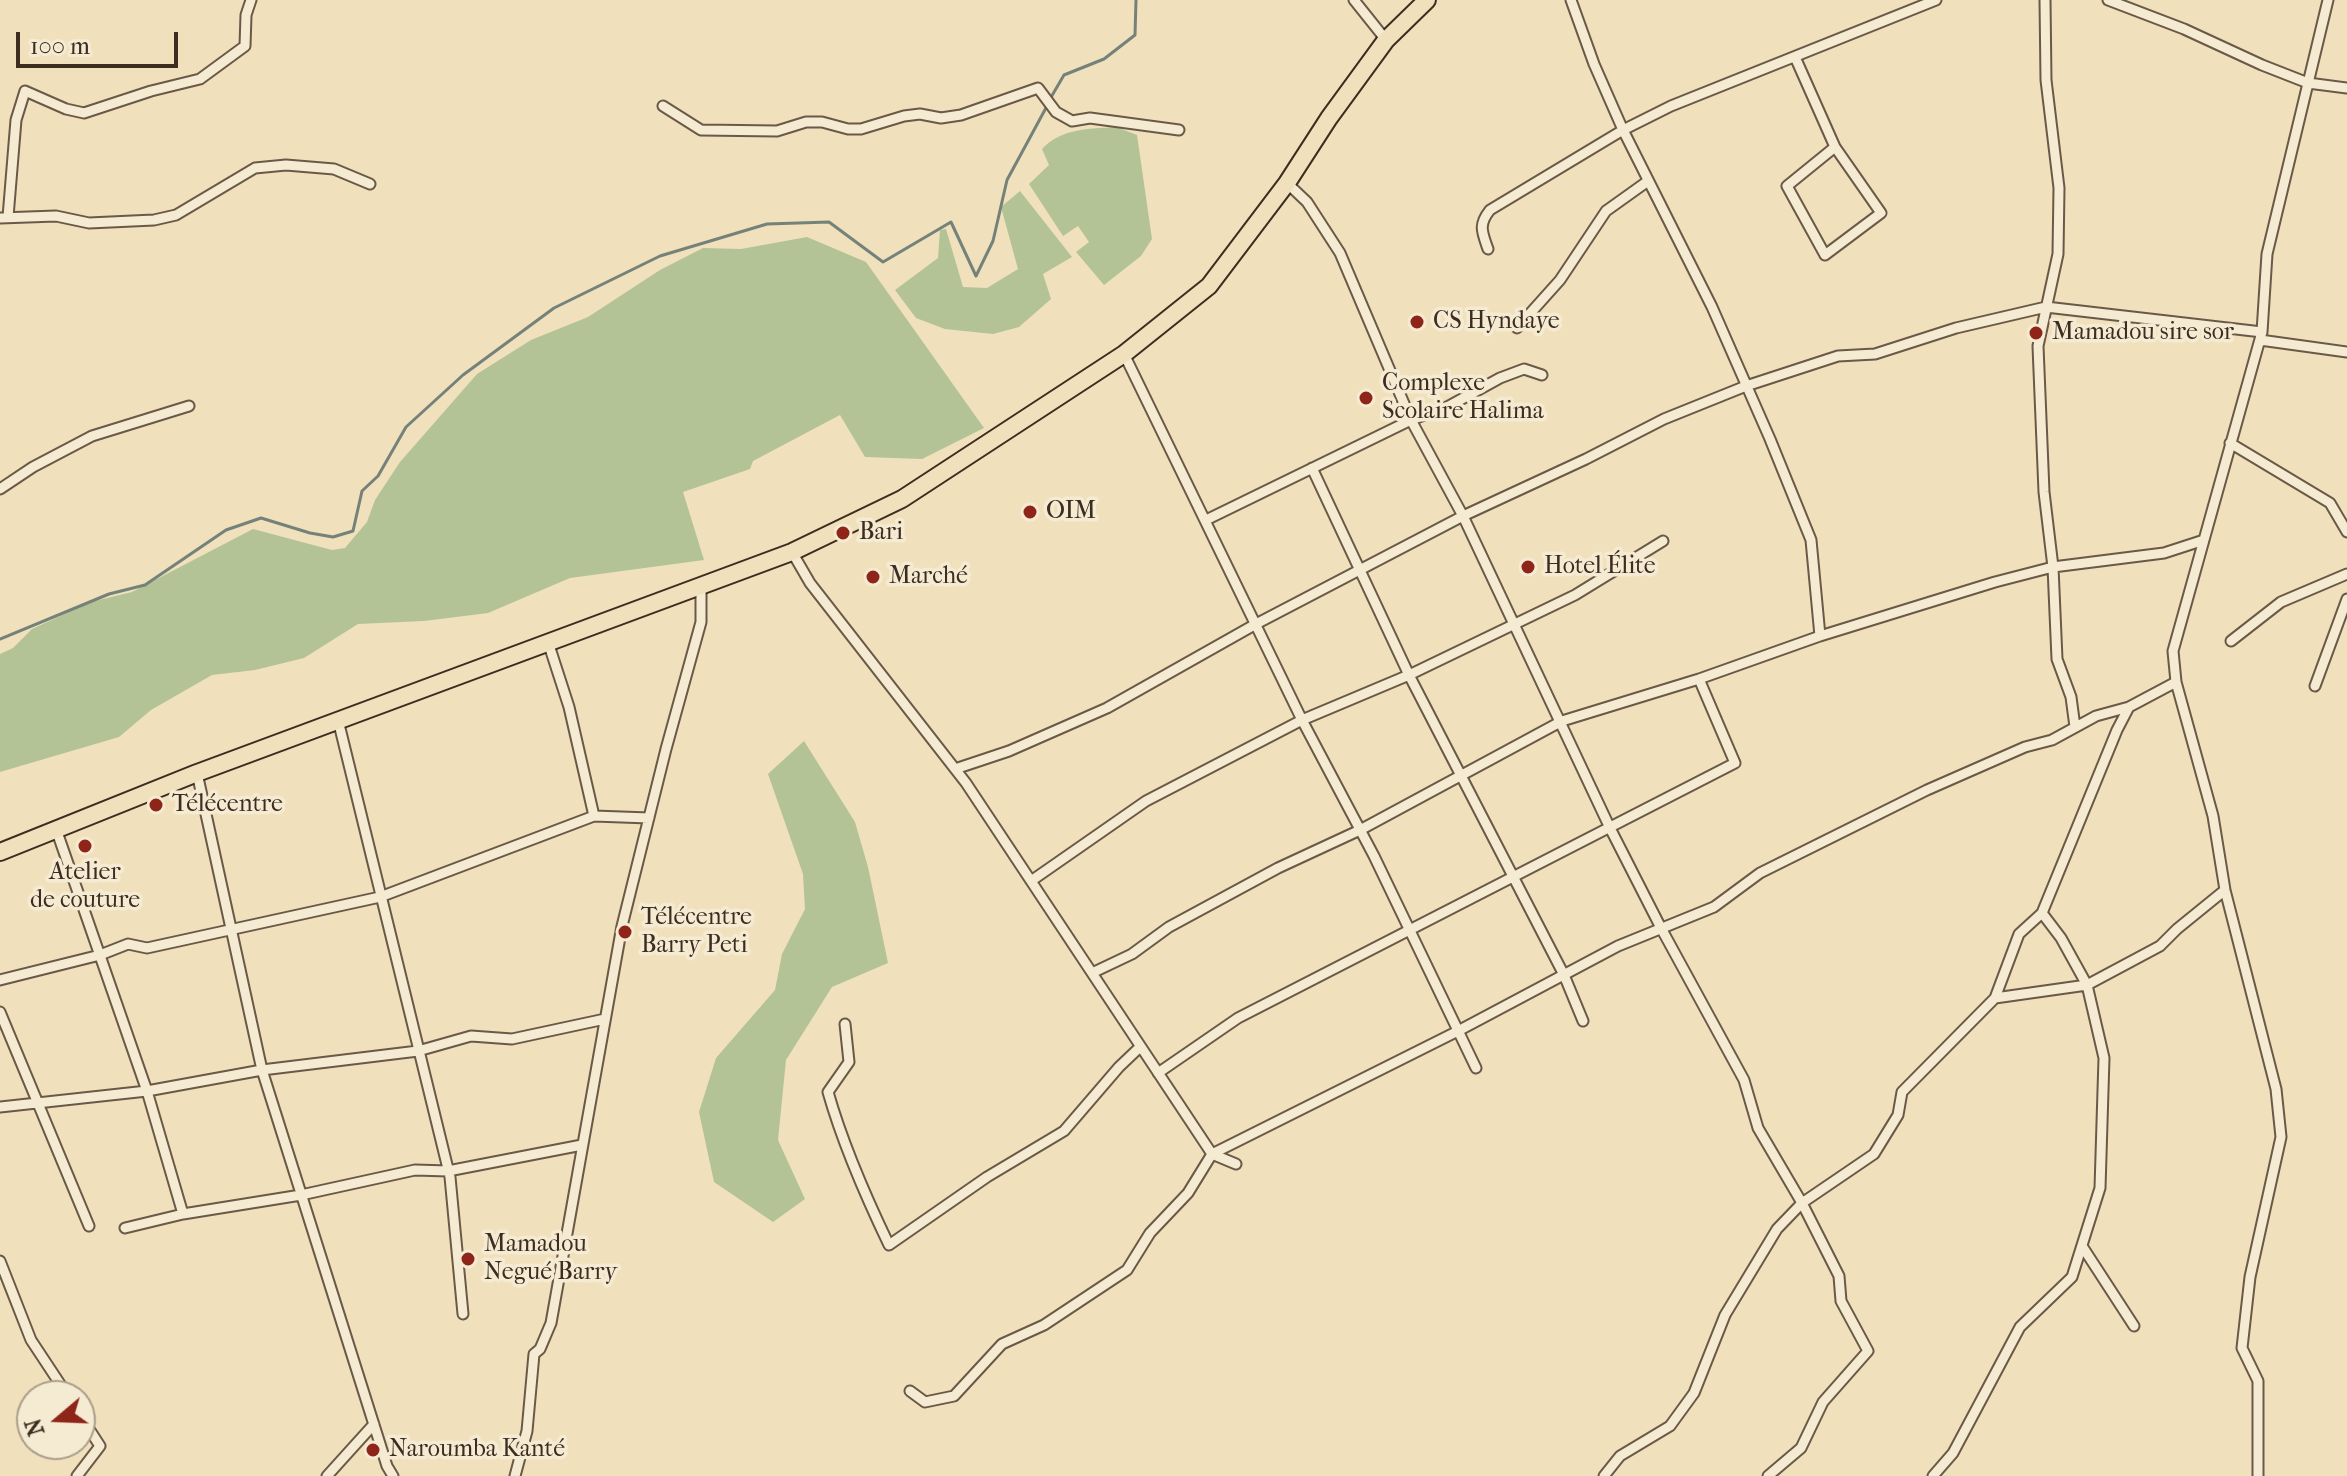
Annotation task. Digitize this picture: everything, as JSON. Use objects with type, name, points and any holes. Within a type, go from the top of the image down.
[{"type":"highway","points":[[0,852],[197,773],[792,552],[902,499],[1124,354],[1209,286],[1287,183],[1329,118],[1386,40],[1427,0]]},
{"type":"street","points":[[251,0],[246,15],[245,46],[200,79],[84,113],[66,109],[25,91],[16,120],[4,218],[56,216],[89,223],[154,220],[176,215],[255,168],[286,165],[334,169],[370,184]]},
{"type":"street","points":[[1354,0],[1386,40]]},
{"type":"street","points":[[1571,0],[1594,64],[1623,130],[1712,307],[1811,540],[1820,636]]},
{"type":"street","points":[[1488,249],[1482,220],[1490,210],[1623,130],[1671,106],[1936,0]]},
{"type":"street","points":[[2045,0],[2046,80],[2059,188],[2058,254],[2038,346],[2044,492],[2053,567],[2057,659],[2071,697],[2075,727]]},
{"type":"street","points":[[2108,0],[2308,83],[2347,88]]},
{"type":"street","points":[[2258,1476],[2258,1381],[2242,1348],[2250,1277],[2281,1137],[2276,1089],[2225,890],[2213,816],[2176,682],[2173,651],[2261,336],[2267,254],[2328,0]]},
{"type":"street","points":[[1795,57],[1835,147],[1881,213],[1825,255],[1787,186],[1835,147]]},
{"type":"street","points":[[663,106],[701,130],[777,131],[806,122],[861,129],[920,114],[952,118],[1030,89],[1042,90],[1056,112],[1072,121],[1090,118],[1179,130]]},
{"type":"street","points":[[1517,328],[1560,280],[1606,211],[1648,181]]},
{"type":"street","points":[[1287,183],[1307,202],[1340,253],[1411,420],[1463,516],[1610,828],[1738,1068],[1758,1128],[1802,1203],[1839,1276],[1841,1301],[1868,1351],[1823,1402],[1801,1448],[1768,1476]]},
{"type":"street","points":[[955,769],[1009,751],[1107,708],[1256,624],[1463,516],[1664,419],[1746,386],[1838,356],[1875,354],[1956,328],[2046,307],[2261,336],[2347,352]]},
{"type":"street","points":[[1124,354],[1476,1068]]},
{"type":"street","points":[[1206,520],[1515,372],[1524,369],[1542,375]]},
{"type":"street","points":[[0,489],[33,467],[92,436],[189,406]]},
{"type":"street","points":[[2230,443],[2330,503],[2347,532]]},
{"type":"street","points":[[1312,468],[1409,675],[1564,975],[1583,1021]]},
{"type":"street","points":[[1092,973],[1132,954],[1169,927],[1278,868],[1360,830],[1562,721],[1995,582],[2053,567],[2164,553],[2204,540]]},
{"type":"street","points":[[1031,881],[1146,801],[1302,720],[1409,675],[1575,595],[1663,541]]},
{"type":"street","points":[[792,552],[810,583],[955,769],[1212,1154],[1236,1164]]},
{"type":"street","points":[[2231,641],[2281,602],[2347,574]]},
{"type":"street","points":[[515,1476],[527,1431],[534,1354],[540,1349],[551,1323],[622,926],[701,622],[701,586]]},
{"type":"street","points":[[2315,686],[2347,599]]},
{"type":"street","points":[[548,642],[569,707],[594,816]]},
{"type":"street","points":[[1158,1073],[1238,1018],[1735,763],[1699,679]]},
{"type":"street","points":[[910,1391],[925,1402],[954,1396],[1002,1344],[1044,1325],[1127,1270],[1150,1233],[1188,1193],[1212,1154],[1458,1031],[1618,946],[1714,907],[1760,873],[1927,790],[2025,747],[2052,740],[2096,716],[2129,707],[2176,682]]},
{"type":"street","points":[[1604,1476],[1620,1456],[1670,1426],[1694,1393],[1725,1315],[1777,1229],[1802,1203],[1874,1154],[1898,1115],[1902,1092],[1995,998],[2019,934],[2042,913],[2129,707]]},
{"type":"street","points":[[338,720],[448,1171],[463,1314]]},
{"type":"street","points":[[197,773],[262,1070],[387,1466],[393,1476]]},
{"type":"street","points":[[0,980],[100,955],[128,944],[147,948],[380,897],[594,816],[649,818]]},
{"type":"street","points":[[56,829],[147,1091],[183,1214]]},
{"type":"street","points":[[1995,998],[2087,985],[2160,946],[2225,890]]},
{"type":"street","points":[[1933,1476],[1953,1453],[2020,1327],[2072,1277],[2100,1188],[2104,1058],[2087,985],[2061,938],[2042,913]]},
{"type":"street","points":[[0,1012],[89,1226]]},
{"type":"street","points":[[0,1107],[147,1091],[262,1070],[418,1051],[471,1036],[512,1039],[605,1019]]},
{"type":"street","points":[[845,1024],[849,1062],[828,1092],[839,1130],[866,1198],[889,1245],[987,1177],[1064,1131],[1140,1047]]},
{"type":"street","points":[[125,1228],[415,1170],[448,1171],[582,1145]]},
{"type":"street","points":[[2082,1246],[2134,1326]]},
{"type":"street","points":[[0,1261],[31,1340],[57,1380]]},
{"type":"street","points":[[327,1476],[374,1424]]},
{"type":"street","points":[[77,1476],[89,1460]]},
{"type":"green space","points":[[1116,127],[1137,135],[1152,239],[1141,256],[1104,285],[1076,252],[1089,242],[1078,226],[1063,236],[1029,184],[1049,165],[1042,149],[1050,142],[1067,133]]},
{"type":"green space","points":[[1020,191],[1072,257],[1043,274],[1051,299],[1019,327],[993,334],[945,329],[916,318],[895,290],[938,258],[940,230],[946,229],[963,287],[987,288],[1018,269],[1001,207]]},
{"type":"green space","points":[[807,237],[866,262],[984,428],[922,459],[865,457],[840,415],[753,461],[750,469],[683,492],[704,560],[570,578],[488,613],[424,621],[358,624],[304,658],[255,670],[212,675],[151,710],[119,737],[0,772],[0,654],[13,648],[32,629],[91,602],[132,592],[253,529],[332,550],[345,548],[367,522],[375,500],[400,462],[477,374],[531,340],[588,317],[660,270],[703,248],[741,249]]},
{"type":"green space","points":[[804,741],[855,822],[868,867],[888,963],[832,987],[786,1060],[778,1140],[805,1199],[773,1222],[714,1182],[699,1112],[716,1058],[775,990],[782,954],[805,909],[803,874],[768,774]]},
{"type":"waterway","points":[[1050,99],[1064,75],[1104,59],[1135,35],[1136,0]]},
{"type":"waterway","points":[[0,639],[109,594],[145,585],[226,530],[261,518],[333,537],[353,531],[362,491],[378,476],[406,427],[463,375],[554,308],[660,256],[767,224],[829,222],[883,262],[951,222],[976,276],[993,241],[1007,180],[1047,106]]},
{"type":"place","name":"CS Hyndaye","points":[[1417,322]]},
{"type":"place","name":"Mamadou sire sor","points":[[2036,333]]},
{"type":"place","name":"Complexe Scolaire Halima","points":[[1366,398]]},
{"type":"place","name":"OIM","points":[[1030,512]]},
{"type":"place","name":"Bari","points":[[843,533]]},
{"type":"place","name":"Hotel Élite","points":[[1528,567]]},
{"type":"place","name":"Marché","points":[[873,577]]},
{"type":"place","name":"Télécentre","points":[[156,805]]},
{"type":"place","name":"Atelier de couture","points":[[85,846]]},
{"type":"place","name":"Télécentre Barry Peti","points":[[625,932]]},
{"type":"place","name":"Mamadou Negué Barry","points":[[468,1259]]},
{"type":"place","name":"Naroumba Kanté","points":[[373,1450]]}]
